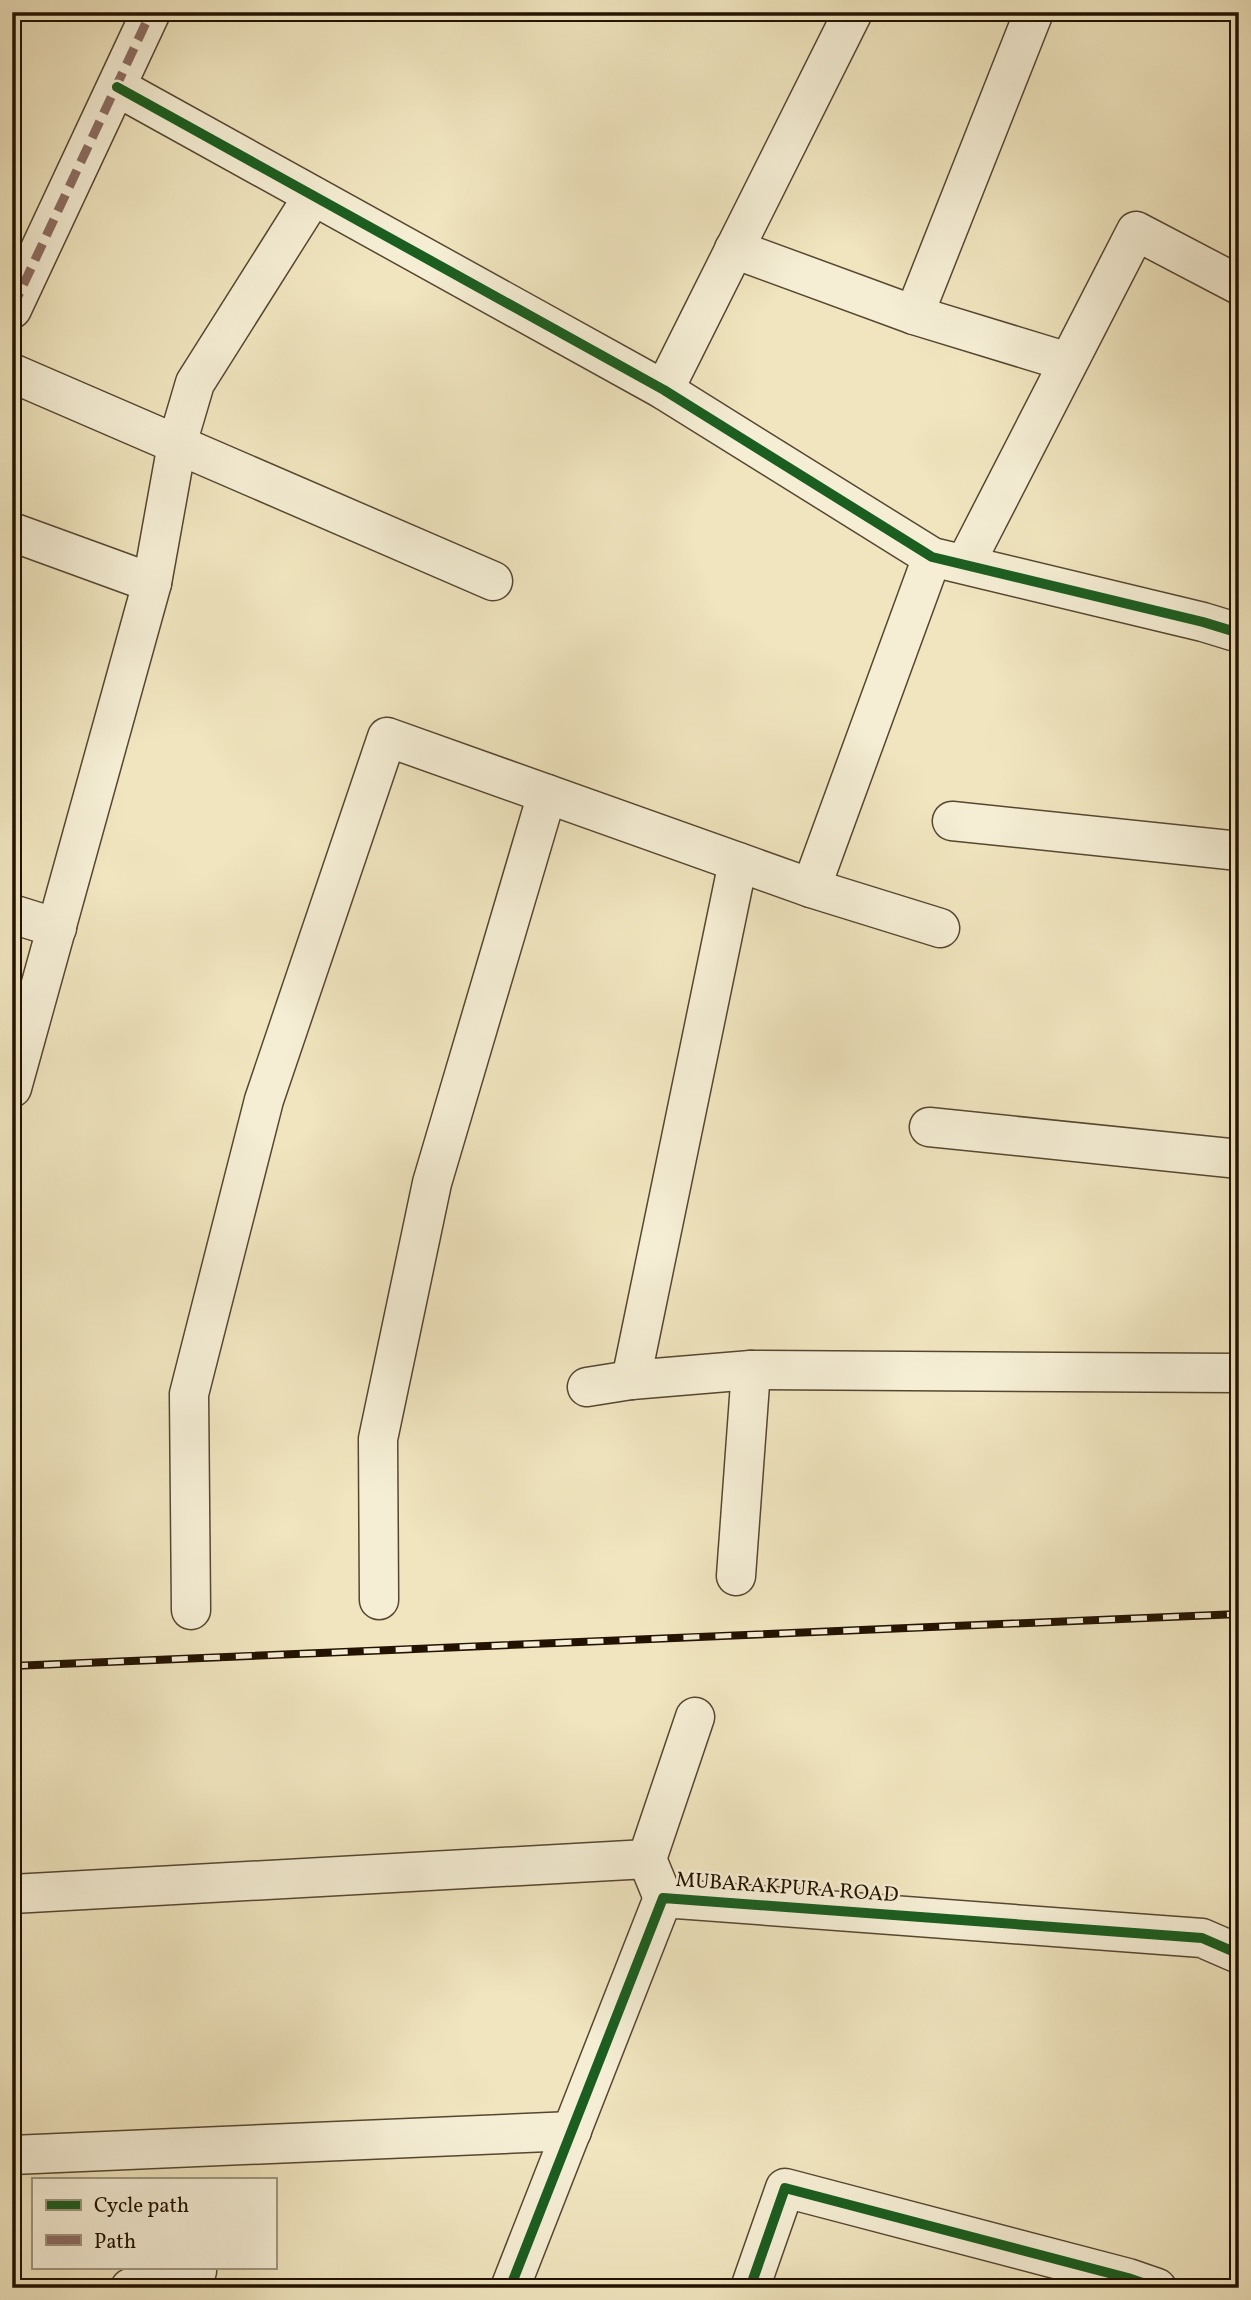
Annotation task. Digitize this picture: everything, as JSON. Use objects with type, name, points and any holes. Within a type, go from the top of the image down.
[{"type":"street","points":[[14,301],[151,12]]},
{"type":"street","points":[[664,390],[853,12]]},
{"type":"street","points":[[914,314],[1034,12]]},
{"type":"street","points":[[117,86],[664,390],[949,560],[1239,632]]},
{"type":"street","points":[[12,1087],[152,583],[177,444],[195,383],[313,196]]},
{"type":"street","points":[[811,888],[949,560],[1068,362],[1136,231],[1239,285]]},
{"type":"street","points":[[734,249],[914,314],[1068,362]]},
{"type":"street","points":[[12,373],[493,581]]},
{"type":"street","points":[[12,532],[152,583]]},
{"type":"street","points":[[191,1610],[189,1394],[264,1100],[387,737],[811,888],[940,928]]},
{"type":"street","points":[[379,1600],[378,1439],[432,1183],[547,794]]},
{"type":"street","points":[[952,821],[1239,851]]},
{"type":"street","points":[[631,1380],[738,862]]},
{"type":"street","points":[[12,914],[57,928]]},
{"type":"street","points":[[929,1127],[1239,1159]]},
{"type":"street","points":[[736,1576],[751,1370]]},
{"type":"street","points":[[587,1387],[631,1380],[751,1370],[1237,1373]]},
{"type":"street","points":[[663,1898],[647,1859],[695,1717]]},
{"type":"street","points":[[12,1894],[647,1859]]},
{"type":"street","name":"MUBARAKPURA ROAD","points":[[510,2288],[663,1898],[1202,1938],[1239,1954]]},
{"type":"street","points":[[12,2155],[572,2131]]},
{"type":"street","points":[[750,2288],[785,2188],[1128,2277],[1157,2288]]},
{"type":"street","points":[[130,2288],[195,2275]]},
{"type":"railway","points":[[12,1666],[1239,1614]]},
{"type":"marked path","points":[[12,309],[151,12]]},
{"type":"cycle path","points":[[117,87],[664,390],[932,557],[1239,633]]},
{"type":"cycle path","points":[[510,2288],[663,1898],[1202,1938],[1239,1954]]},
{"type":"cycle path","points":[[750,2288],[785,2188],[1128,2278],[1157,2288]]}]
